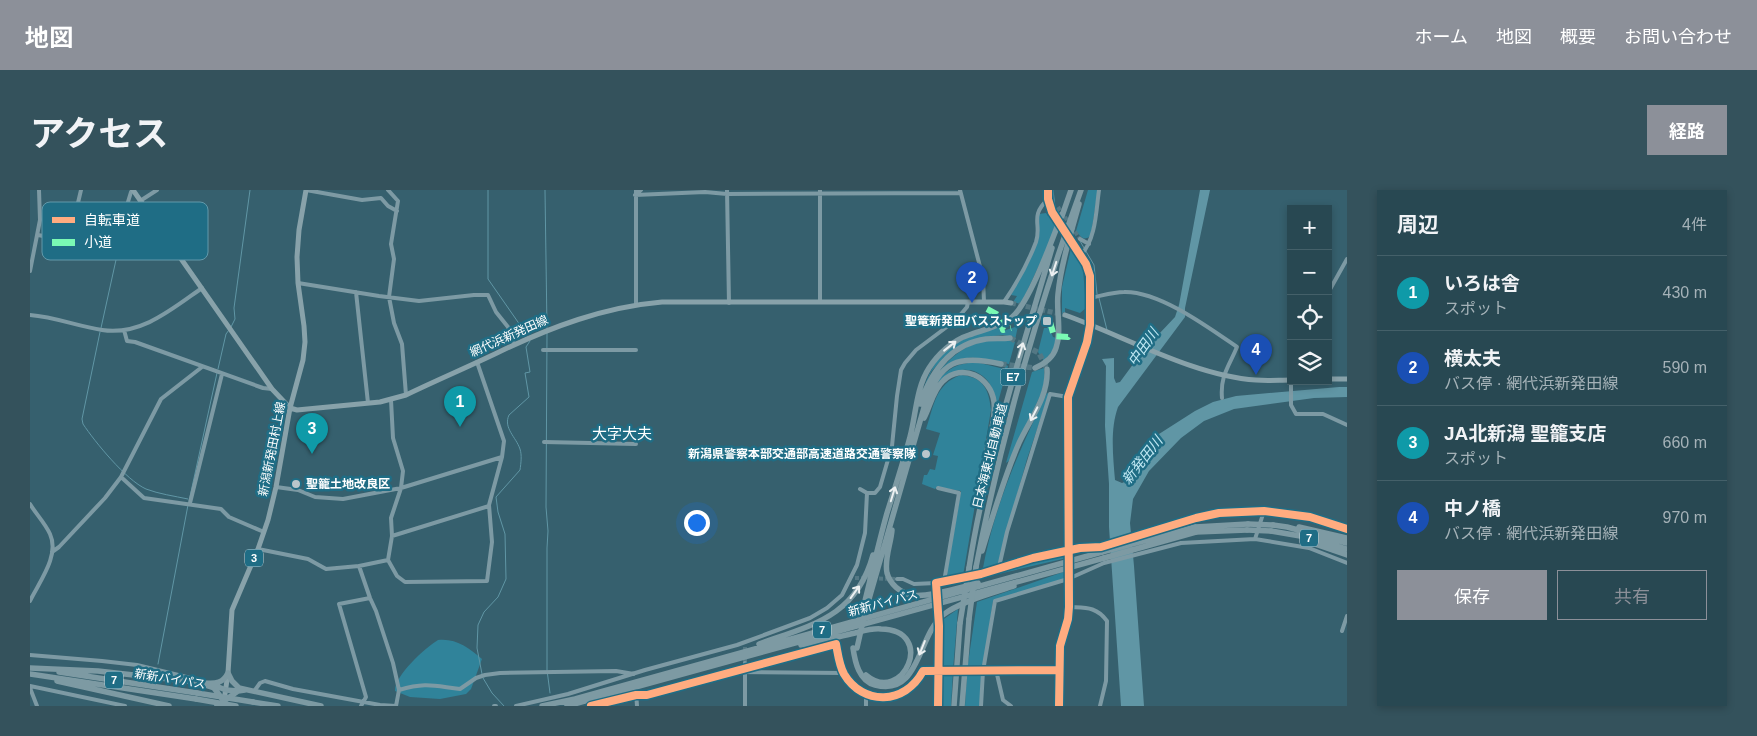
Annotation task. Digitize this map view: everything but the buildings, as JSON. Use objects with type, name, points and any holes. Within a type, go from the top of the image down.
[{"type":"highway","name":"日本海東北自動車道","points":[[962,706],[968,619],[974,582],[972,551],[1001,417],[1062,214],[1071,190]]},
{"type":"highway","name":"日本海東北自動車道","points":[[954,706],[960,623],[988,507],[1036,323],[1082,190]]},
{"type":"highway","points":[[1034,368],[1050,358],[1056,349],[1058,338],[1058,295],[1061,274],[1082,190]]},
{"type":"highway","points":[[916,427],[920,386],[928,369],[939,355],[953,343],[966,335],[1001,324],[1012,318],[1021,308],[1051,243],[1062,214]]},
{"type":"highway","points":[[865,609],[894,516],[926,388],[934,372],[944,360],[957,350],[971,343],[986,339],[1010,338]]},
{"type":"highway","points":[[719,659],[798,632],[822,621],[838,610],[851,597],[863,581],[916,427],[930,389],[937,376],[949,365],[962,361],[980,359],[1001,364]]},
{"type":"highway","points":[[974,567],[1019,443],[1042,399],[1048,380],[1047,369]]},
{"type":"highway","points":[[916,427],[939,385],[946,378],[956,373],[968,372],[984,380],[990,390],[994,402],[994,412],[977,508],[972,551]]},
{"type":"highway","points":[[887,515],[855,648],[858,670],[872,684],[883,687],[895,686],[906,680],[934,624],[943,615],[956,607],[1049,573]]},
{"type":"highway","points":[[894,516],[892,538],[887,558],[887,572],[892,584],[901,591],[912,595],[942,592],[1030,569],[1043,569]]},
{"type":"highway","name":"新新バイパス","points":[[542,706],[575,699],[1043,569],[1196,530],[1248,527],[1272,528],[1347,543]]},
{"type":"highway","name":"7","points":[[1287,530],[1306,528],[1347,538]]},
{"type":"highway","name":"新新バイパス","points":[[1287,530],[1347,549]]},
{"type":"highway","name":"7","points":[[1287,530],[1347,555]]},
{"type":"highway","name":"新新バイパス","points":[[567,706],[1049,573],[1103,555]]},
{"type":"highway","points":[[761,653],[882,628],[893,630],[903,636],[910,645],[910,666],[904,676],[893,682],[874,681],[861,669],[855,648]]},
{"type":"highway","points":[[30,668],[98,671],[198,682],[226,690],[255,690],[321,706]]},
{"type":"highway","name":"新新バイパス","points":[[30,668],[197,696],[236,706]]},
{"type":"highway","points":[[208,684],[222,682],[228,673],[236,686],[248,690]]},
{"type":"highway","points":[[30,674],[169,706]]},
{"type":"highway","name":"新新バイパス","points":[[30,674],[278,706]]},
{"type":"highway","points":[[198,682],[214,688],[225,704]]},
{"type":"highway","points":[[217,706],[225,704],[238,691]]},
{"type":"main road","points":[[133,190],[140,201]]},
{"type":"main road","name":"新潟新発田村上線","points":[[225,704],[232,610],[264,532],[276,487],[290,408],[303,360],[305,342],[298,283],[299,230],[305,190]]},
{"type":"main road","points":[[182,260],[272,389],[290,408]]},
{"type":"main road","name":"網代浜新発田線","points":[[290,408],[297,410],[391,400],[406,395],[514,344],[576,320],[614,308],[636,304],[662,302],[1011,303]]},
{"type":"main road","points":[[1065,315],[1161,354],[1224,374],[1255,380],[1287,380]]},
{"type":"main road","points":[[1332,379],[1347,380]]},
{"type":"street","points":[[30,271],[40,220],[39,190]]},
{"type":"street","points":[[128,202],[133,190]]},
{"type":"street","points":[[140,201],[157,190]]},
{"type":"street","points":[[305,190],[362,200],[381,198],[388,206],[397,211]]},
{"type":"street","points":[[388,190],[398,201],[391,244],[394,260],[390,297],[394,323],[402,344],[406,395]]},
{"type":"street","points":[[636,190],[636,304]]},
{"type":"street","points":[[635,195],[641,190]]},
{"type":"street","points":[[1048,190],[1048,199],[1052,212]]},
{"type":"street","points":[[1080,255],[1089,244],[1092,235],[1099,190]]},
{"type":"street","points":[[635,195],[705,192],[960,191],[983,278],[984,302]]},
{"type":"street","points":[[727,192],[729,303]]},
{"type":"street","points":[[820,192],[820,302]]},
{"type":"street","points":[[1004,302],[1016,284],[1037,239],[1036,216],[1041,206],[1048,199]]},
{"type":"street","points":[[38,235],[42,236]]},
{"type":"street","points":[[1080,238],[1089,244]]},
{"type":"street","points":[[1068,558],[1068,396],[1087,342],[1090,325],[1090,276],[1086,264],[1076,247]]},
{"type":"street","points":[[1332,286],[1347,259]]},
{"type":"street","points":[[298,283],[420,301],[474,294],[488,296],[496,312],[508,327],[514,344]]},
{"type":"street","points":[[30,315],[58,318],[102,330],[124,330],[149,323],[163,316],[202,288]]},
{"type":"street","points":[[356,292],[368,403]]},
{"type":"street","points":[[1090,298],[1123,292],[1139,293],[1177,309],[1237,347],[1224,374],[1221,388],[1222,398]]},
{"type":"street","points":[[860,489],[867,493],[875,493],[880,487],[892,446],[897,396],[905,362],[916,350],[956,320],[968,307],[968,302]]},
{"type":"street","points":[[124,330],[127,341],[136,342],[262,388],[272,389]]},
{"type":"street","points":[[543,350],[636,350]]},
{"type":"street","points":[[391,400],[393,438],[403,470],[402,488],[391,518],[392,536],[388,560],[397,576],[405,582],[486,581],[492,542],[490,506],[504,441],[477,362]]},
{"type":"street","points":[[52,552],[105,498],[121,477],[161,399],[202,367]]},
{"type":"street","points":[[190,503],[222,374]]},
{"type":"street","points":[[1290,385],[1290,405],[1296,414],[1323,414],[1347,425]]},
{"type":"street","points":[[999,568],[1007,532],[1050,394],[1068,396]]},
{"type":"street","points":[[544,442],[636,444]]},
{"type":"street","points":[[276,487],[298,490],[315,497],[342,499],[402,488],[502,457]]},
{"type":"street","points":[[121,477],[144,498],[190,503],[220,509],[229,517],[264,532]]},
{"type":"street","points":[[938,488],[959,493],[944,582]]},
{"type":"street","points":[[516,706],[548,700],[636,676],[645,670],[745,644],[754,637],[810,618],[842,595],[853,578],[866,534],[867,493]]},
{"type":"street","points":[[30,504],[52,540],[52,552],[49,563],[30,601]]},
{"type":"street","points":[[392,536],[490,506]]},
{"type":"street","points":[[1255,539],[1264,511]]},
{"type":"street","points":[[981,706],[983,671],[995,601],[1068,579],[1103,555],[1150,533],[1218,513],[1264,511],[1310,517],[1347,529]]},
{"type":"street","points":[[1174,544],[1177,524]]},
{"type":"street","points":[[897,579],[903,579],[914,584],[937,585],[1033,558],[1080,548],[1103,555],[1155,549],[1174,544],[1255,539],[1309,548],[1347,563]]},
{"type":"street","points":[[258,548],[308,559],[326,569],[359,566],[388,560]]},
{"type":"street","points":[[255,690],[260,683],[265,681],[380,705],[396,706],[399,690],[379,619],[359,566]]},
{"type":"street","points":[[1059,706],[1060,646],[1068,619],[1069,607],[1068,573]]},
{"type":"street","points":[[361,706],[366,697],[339,604],[370,598]]},
{"type":"street","points":[[1069,607],[1098,611],[1107,621],[1106,681],[1100,706]]},
{"type":"street","points":[[1342,631],[1347,616]]},
{"type":"street","points":[[938,706],[939,626]]},
{"type":"street","points":[[591,706],[636,693],[646,695],[836,644],[843,673],[857,690],[866,696],[876,699],[889,699],[900,696],[918,681],[923,671],[945,671]]},
{"type":"street","points":[[30,655],[137,665],[195,679],[198,682]]},
{"type":"street","points":[[744,668],[843,673]]},
{"type":"street","points":[[744,668],[745,706]]},
{"type":"street","points":[[996,670],[1002,700],[1011,706]]},
{"type":"street","points":[[975,671],[1059,670]]},
{"type":"street","points":[[399,690],[416,684],[460,689],[476,678],[500,673],[616,671],[636,676]]},
{"type":"street","points":[[37,706],[32,698],[30,687],[125,706]]},
{"type":"street","points":[[636,693],[637,706]]},
{"type":"street","points":[[866,696],[866,706]]},
{"type":"shaded area","points":[[1088,190],[1098,190],[1091,234],[1085,238],[1076,231]]},
{"type":"shaded area","points":[[1046,213],[1048,216],[1052,213],[1057,221],[1048,246],[1021,304],[1013,302],[1017,296],[1011,295],[1037,243],[1039,214]]},
{"type":"shaded area","points":[[1072,244],[1076,247],[1074,250],[1083,268],[1086,308],[1080,313],[1065,308],[1065,315],[1062,314],[1062,287]]},
{"type":"shaded area","points":[[1048,325],[1053,337],[1057,338],[1055,348],[1044,361],[1038,352],[1044,328],[1047,328]]},
{"type":"shaded area","points":[[1018,326],[1015,340],[1012,337],[1003,335],[985,337],[944,357],[931,372],[919,404],[928,376],[944,352],[951,346],[970,337],[1000,327],[1003,331]]},
{"type":"shaded area","points":[[1010,340],[1015,342],[1009,364],[981,358],[960,359],[947,366],[932,380],[948,362],[965,348],[985,341]]},
{"type":"shaded area","points":[[976,362],[1004,369],[1006,365],[1008,366],[997,406],[994,392],[989,383],[975,372],[969,370],[956,371],[938,383],[939,379],[952,368]]},
{"type":"shaded area","points":[[1044,368],[1045,380],[1041,394],[1010,460],[1006,463],[1032,372]]},
{"type":"shaded area","points":[[961,375],[975,378],[984,385],[989,396],[991,410],[963,576],[948,578],[947,572],[961,491],[937,487],[935,489],[922,484],[924,475],[927,475],[930,469],[935,470],[938,456],[933,455],[940,433],[926,429],[934,404],[946,384]]},
{"type":"shaded area","points":[[1047,393],[1049,394],[1027,459],[998,564],[994,568],[982,573],[1000,502],[1026,437]]},
{"type":"shaded area","points":[[1065,553],[1067,558],[981,578],[982,575],[1023,561]]},
{"type":"shaded area","points":[[1066,571],[1067,578],[993,601],[984,663],[975,670],[967,670],[977,602]]},
{"type":"shaded area","points":[[958,609],[953,670],[946,670],[939,664],[941,621]]},
{"type":"shaded area","points":[[438,640],[456,642],[482,659],[471,689],[466,694],[440,699],[410,697],[395,691],[399,678],[405,670],[418,656]]},
{"type":"shaded area","points":[[953,671],[951,706],[938,706],[939,677],[946,672]]},
{"type":"shaded area","points":[[967,672],[975,672],[981,676],[980,706],[965,706]]},
{"type":"water","name":"新発田川","points":[[1200,190],[1210,190],[1185,308],[1185,317],[1118,407],[1113,433],[1115,480],[1122,483],[1127,481],[1159,434],[1213,402],[1236,396],[1339,387],[1347,387],[1347,397],[1314,398],[1234,409],[1204,421],[1181,438],[1149,471],[1133,499],[1130,523],[1144,706],[1121,706],[1109,527],[1109,484],[1105,426],[1106,366],[1102,359],[1114,358],[1114,378],[1116,383],[1120,382],[1142,352],[1175,317],[1179,305]]},
{"type":"waterway","points":[[231,327],[235,319],[234,308],[250,190]]},
{"type":"waterway","points":[[488,190],[488,279],[527,335]]},
{"type":"waterway","points":[[545,190],[547,329]]},
{"type":"waterway","points":[[1053,190],[1055,207],[1059,213]]},
{"type":"waterway","points":[[1080,241],[1094,265],[1097,294]]},
{"type":"waterway","points":[[101,328],[116,260]]},
{"type":"waterway","points":[[1099,298],[1107,330]]},
{"type":"waterway","points":[[218,369],[226,334],[229,330]]},
{"type":"waterway","points":[[100,332],[82,419],[83,424],[111,460],[129,478],[146,489],[188,499]]},
{"type":"waterway","points":[[547,333],[547,670],[550,693]]},
{"type":"waterway","points":[[482,674],[477,648],[478,625],[484,612],[498,597],[506,579],[505,534],[498,512],[496,497],[520,470],[521,451],[509,428],[508,420],[509,415],[529,397],[525,373],[530,372],[526,347],[530,341]]},
{"type":"waterway","points":[[189,501],[217,373]]},
{"type":"waterway","points":[[158,664],[188,505]]},
{"type":"waterway","points":[[483,678],[492,693],[504,706]]},
{"type":"tunnel","points":[[1058,207],[1080,239]]},
{"type":"tunnel","points":[[1052,212],[1065,233]]},
{"type":"tunnel","points":[[1011,303],[1065,315]]},
{"type":"tunnel","points":[[1010,338],[1039,353],[1047,369]]},
{"type":"tunnel","points":[[1001,364],[1035,368]]},
{"type":"tunnel","points":[[855,578],[897,579]]},
{"type":"tunnel","points":[[745,645],[745,663]]},
{"type":"tunnel","points":[[945,671],[975,671]]},
{"type":"marked path","points":[[987,309],[998,315],[1003,330],[1011,328]]},
{"type":"marked path","points":[[1049,322],[1054,336],[1068,337],[1070,334]]},
{"type":"cycle path","points":[[1048,190],[1048,199],[1052,212],[1086,264],[1090,276],[1090,325],[1087,342],[1068,397],[1069,607],[1068,619],[1060,646],[1059,706]]},
{"type":"cycle path","points":[[938,706],[939,626],[936,583],[981,574],[1033,558],[1080,548],[1101,547],[1196,518],[1219,513],[1264,511],[1310,517],[1347,529]]},
{"type":"cycle path","points":[[591,706],[636,695],[647,695],[836,644],[844,674],[862,692],[873,696],[884,697],[906,690],[923,671],[1059,670]]},
{"type":"place","name":"横太夫","points":[[972,303]]},
{"type":"place","name":"聖篭新発田バスストップ","points":[[1047,321]]},
{"type":"place","name":"中ノ橋","points":[[1256,375]]},
{"type":"place","name":"いろは舎","points":[[460,427]]},
{"type":"place","name":"JA北新潟 聖籠支店","points":[[312,454]]},
{"type":"place","name":"新潟県警察本部交通部高速道路交通警察隊","points":[[926,454]]},
{"type":"place","name":"聖籠土地改良区","points":[[296,484]]},
{"type":"district","name":"大字大夫","points":[[622,433]]},
{"type":"water label","name":"中田川","points":[[1143,347]]}]
